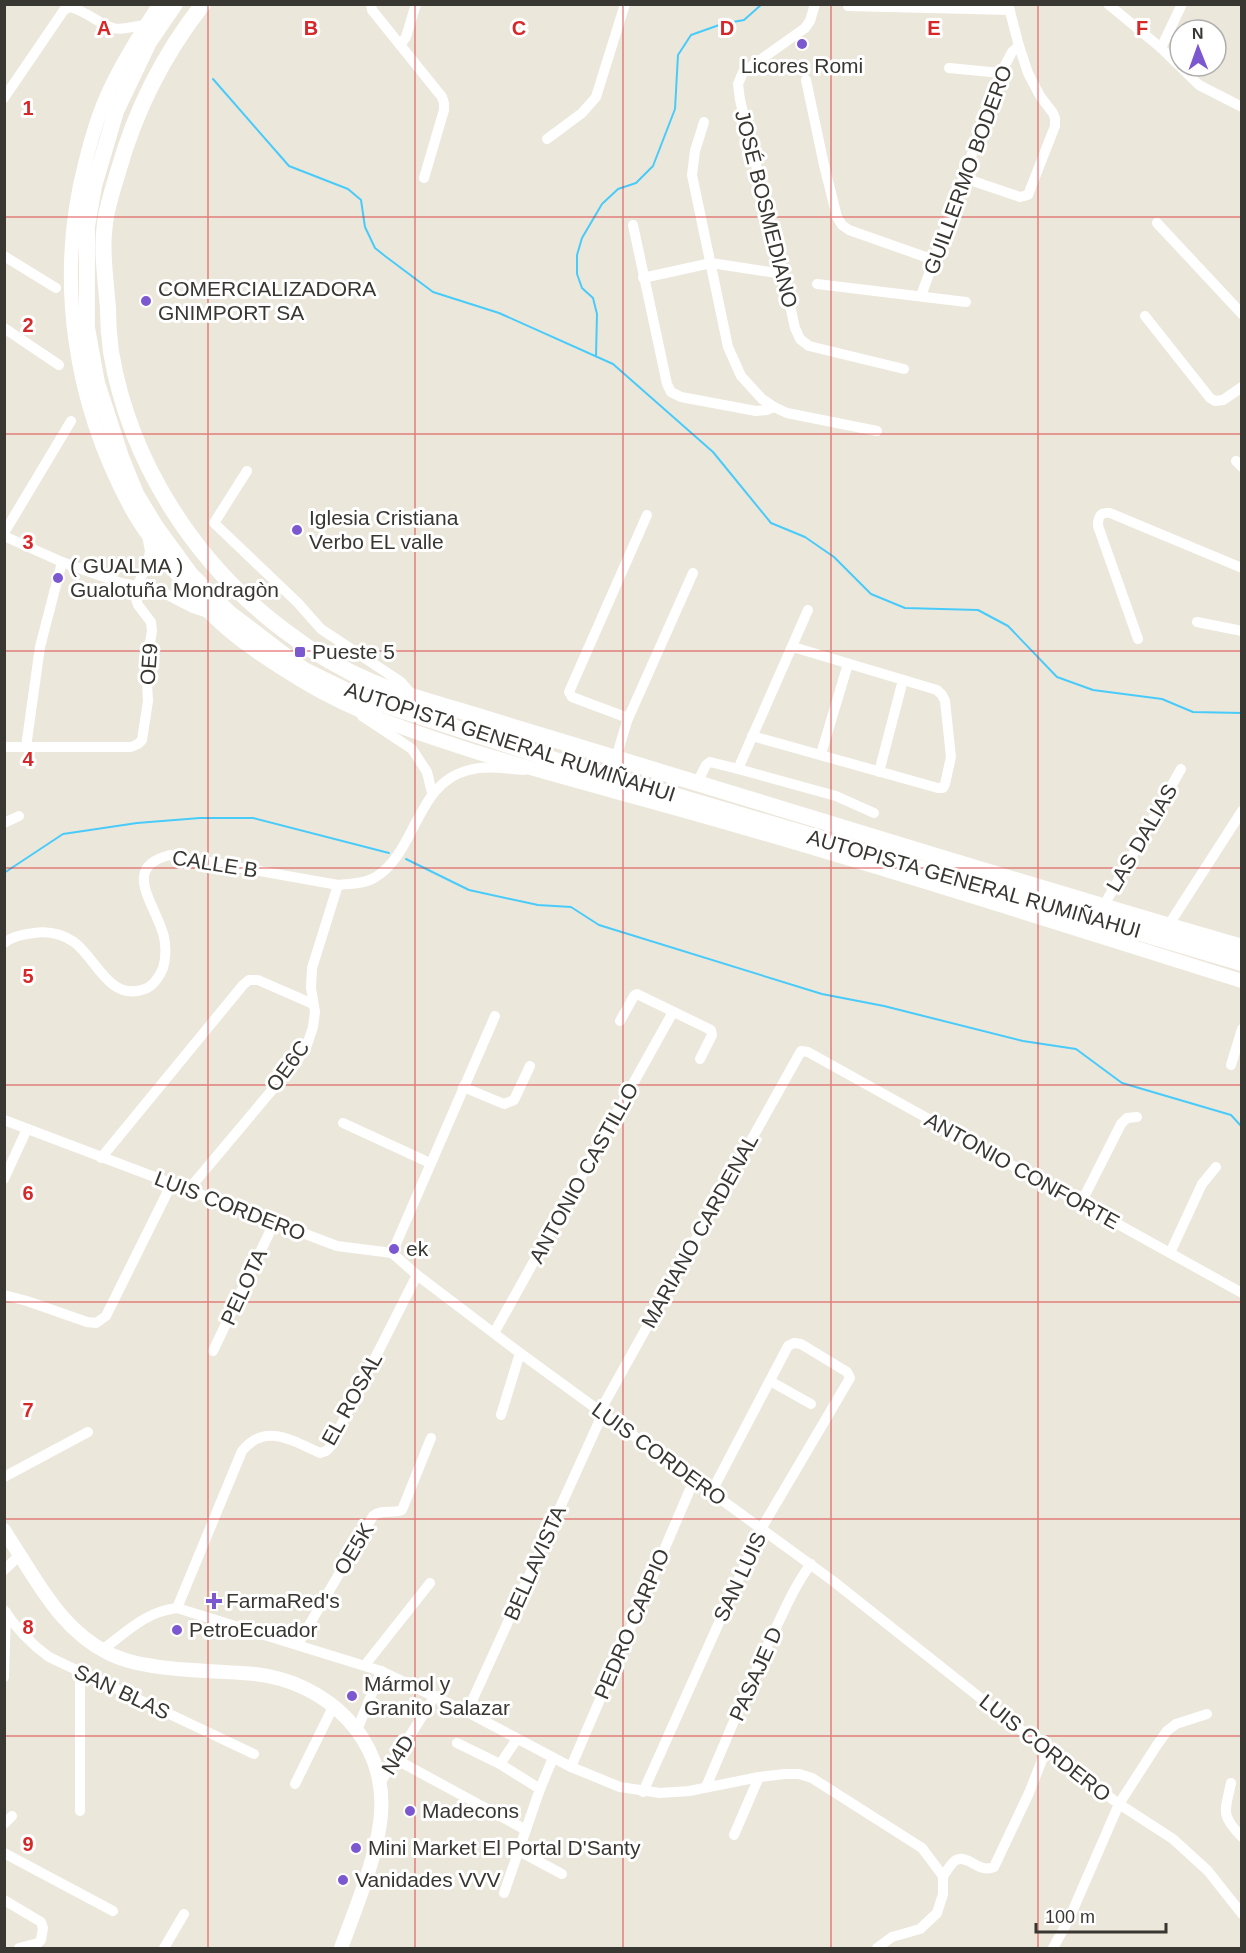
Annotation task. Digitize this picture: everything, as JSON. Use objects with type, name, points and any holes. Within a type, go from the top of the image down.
[{"type":"highway","name":"AUTOPISTA GENERAL RUMIÑAHUI","points":[[175,4],[149,42],[116,111],[94,186],[87,226],[87,328],[97,383],[121,458],[136,494],[156,527],[191,575],[228,612],[304,670],[349,692],[397,709],[548,758],[1242,963]]},
{"type":"highway","name":"AUTOPISTA GENERAL RUMIÑAHUI","points":[[203,4],[186,26],[155,76],[124,148],[105,222],[104,259],[110,347],[118,385],[139,445],[162,492],[188,534],[216,570],[250,603],[292,636],[374,682],[1103,907],[1242,947]]},
{"type":"main road","points":[[160,4],[110,89],[91,139],[81,178],[74,222],[70,295],[75,340],[85,389],[105,453],[130,508],[146,534],[209,613],[255,650],[305,683],[349,707],[442,741],[534,770],[742,827],[1242,981]]},
{"type":"main road","points":[[6,1538],[20,1555],[54,1608],[75,1630],[102,1650],[138,1663],[277,1678],[312,1690],[334,1706],[357,1730],[374,1763],[380,1784],[382,1807],[378,1833],[341,1948]]},
{"type":"street","points":[[371,4],[372,10],[442,97],[444,103],[444,110],[424,178]]},
{"type":"street","points":[[400,45],[406,37],[416,4]]},
{"type":"street","points":[[547,140],[582,113],[596,97],[626,4]]},
{"type":"street","name":"JOSÉ BOSMEDIANO","points":[[815,4],[810,21],[804,28],[742,72],[738,84],[795,328],[800,339],[809,346],[904,369]]},
{"type":"street","points":[[1108,4],[1161,48],[1199,85],[1242,107]]},
{"type":"street","points":[[1161,48],[1182,4]]},
{"type":"street","points":[[848,6],[1009,7],[1028,73],[1040,96],[1053,113],[1055,126],[1028,195],[1020,197],[964,178]]},
{"type":"street","points":[[5,96],[64,10],[70,7],[77,9],[114,28],[123,29],[146,25]]},
{"type":"street","name":"GUILLERMO BODERO","points":[[921,296],[1001,74],[1012,52],[1019,46]]},
{"type":"street","points":[[949,69],[1001,74]]},
{"type":"street","points":[[806,80],[824,165],[837,217],[842,225],[849,230],[934,260]]},
{"type":"street","points":[[704,122],[695,151],[692,175],[728,347],[741,376],[762,399],[787,413],[877,431]]},
{"type":"street","points":[[1157,223],[1242,314]]},
{"type":"street","points":[[633,225],[667,384],[671,392],[681,397],[756,411],[774,407]]},
{"type":"street","points":[[4,256],[56,288]]},
{"type":"street","points":[[643,278],[711,263],[783,274]]},
{"type":"street","points":[[817,284],[966,302]]},
{"type":"street","points":[[1145,316],[1210,398],[1215,401],[1223,400],[1242,387]]},
{"type":"street","points":[[4,328],[59,365]]},
{"type":"street","points":[[71,421],[4,535],[62,562],[105,578],[158,590],[209,613]]},
{"type":"street","points":[[247,471],[214,523],[321,628],[401,682],[412,695]]},
{"type":"street","points":[[1138,639],[1098,526],[1100,515],[1110,513],[1242,568]]},
{"type":"street","points":[[628,718],[572,697],[569,692],[647,515]]},
{"type":"street","points":[[137,586],[148,562],[150,551],[146,534]]},
{"type":"street","points":[[4,747],[26,747],[40,647],[62,562]]},
{"type":"street","points":[[616,758],[628,718],[693,573]]},
{"type":"street","name":"OE9","points":[[26,747],[131,747],[142,740],[148,701],[146,666],[152,631],[151,622],[138,605],[135,596],[137,586]]},
{"type":"street","points":[[738,769],[808,610]]},
{"type":"street","points":[[1197,622],[1242,632]]},
{"type":"street","points":[[752,736],[938,788],[943,788],[945,784],[951,757],[945,701],[937,690],[793,647]]},
{"type":"street","points":[[821,754],[848,664]]},
{"type":"street","points":[[879,772],[903,680]]},
{"type":"street","points":[[349,707],[412,749],[427,772],[432,793]]},
{"type":"street","points":[[697,783],[706,765],[710,762],[836,796],[874,813]]},
{"type":"street","name":"CALLE B","points":[[4,944],[14,936],[28,933],[54,933],[74,942],[111,984],[121,990],[134,991],[147,988],[155,982],[165,963],[164,936],[143,884],[144,872],[150,863],[159,857],[170,855],[338,885],[366,882],[383,871],[397,854],[432,793],[450,778],[469,770],[492,767],[534,770]]},
{"type":"street","name":"LAS DALIAS","points":[[1103,907],[1181,769]]},
{"type":"street","points":[[1168,926],[1242,811]]},
{"type":"street","points":[[4,823],[19,816]]},
{"type":"street","name":"OE6C","points":[[189,1189],[308,1045],[313,1027],[312,968],[338,885]]},
{"type":"street","points":[[101,1158],[249,980],[258,980],[314,1004]]},
{"type":"street","points":[[620,1021],[634,996],[638,994],[711,1030],[712,1035],[700,1059]]},
{"type":"street","name":"ANTONIO CASTILLO","points":[[494,1333],[673,1012]]},
{"type":"street","points":[[392,1253],[495,1016]]},
{"type":"street","points":[[1231,1065],[1242,1029]]},
{"type":"street","name":"ANTONIO CONFORTE","points":[[801,1051],[808,1052],[1242,1293]]},
{"type":"street","name":"MARIANO CARDENAL","points":[[601,1412],[801,1051]]},
{"type":"street","points":[[463,1087],[504,1104],[514,1100],[530,1065]]},
{"type":"street","points":[[1081,1203],[1121,1124],[1127,1118],[1137,1117]]},
{"type":"street","name":"LUIS CORDERO","points":[[4,1120],[337,1246],[392,1253],[417,1275],[520,1353],[811,1564],[1046,1750],[1119,1804],[1173,1839],[1208,1871],[1242,1914]]},
{"type":"street","points":[[343,1123],[430,1163]]},
{"type":"street","points":[[4,1179],[27,1129]]},
{"type":"street","points":[[1170,1253],[1202,1184],[1216,1167]]},
{"type":"street","points":[[4,1295],[96,1323],[106,1316],[172,1184]]},
{"type":"street","name":"PELOTA","points":[[213,1351],[274,1222]]},
{"type":"street","name":"EL ROSAL","points":[[177,1608],[242,1451],[258,1436],[270,1435],[320,1452],[330,1447],[417,1275]]},
{"type":"street","name":"SAN LUIS","points":[[643,1792],[761,1529],[850,1378],[847,1372],[801,1344],[794,1343],[788,1346],[770,1381]]},
{"type":"street","points":[[501,1415],[520,1353]]},
{"type":"street","points":[[712,1491],[770,1381],[811,1404]]},
{"type":"street","name":"BELLAVISTA","points":[[467,1712],[601,1412]]},
{"type":"street","points":[[4,1477],[88,1432]]},
{"type":"street","name":"OE5K","points":[[298,1644],[373,1516],[377,1513],[397,1513],[402,1510],[431,1438]]},
{"type":"street","name":"PEDRO CARPIO","points":[[571,1767],[694,1480]]},
{"type":"street","points":[[4,1570],[20,1555]]},
{"type":"street","name":"PASAJE D","points":[[706,1787],[776,1628],[811,1564]]},
{"type":"street","points":[[365,1665],[430,1583]]},
{"type":"street","points":[[102,1650],[149,1615],[177,1608],[381,1671],[467,1712],[571,1767],[620,1788],[660,1793],[759,1777],[799,1774],[812,1778],[922,1848],[943,1876],[943,1894],[937,1913],[920,1929],[892,1937],[877,1948]]},
{"type":"street","points":[[4,1677],[5,1611]]},
{"type":"street","name":"SAN BLAS","points":[[5,1611],[36,1647],[49,1657],[254,1754]]},
{"type":"street","points":[[357,1730],[381,1671]]},
{"type":"street","points":[[80,1672],[81,1812]]},
{"type":"street","name":"N4D","points":[[380,1784],[435,1696]]},
{"type":"street","points":[[295,1784],[334,1706]]},
{"type":"street","points":[[1053,1948],[1069,1919],[1119,1804],[1167,1731],[1176,1724],[1207,1714]]},
{"type":"street","points":[[500,1764],[517,1739]]},
{"type":"street","points":[[457,1743],[500,1764],[540,1789]]},
{"type":"street","points":[[943,1876],[959,1859],[984,1869],[994,1867],[1029,1793],[1046,1750]]},
{"type":"street","points":[[504,1893],[553,1758]]},
{"type":"street","points":[[395,1759],[526,1830]]},
{"type":"street","points":[[734,1835],[759,1777]]},
{"type":"street","points":[[1231,1783],[1226,1819],[1242,1837]]},
{"type":"street","points":[[519,1851],[562,1874]]},
{"type":"street","points":[[4,1853],[113,1911]]},
{"type":"street","points":[[4,1900],[41,1922],[43,1928],[41,1940],[19,1948]]},
{"type":"street","points":[[164,1948],[184,1914]]},
{"type":"waterway","points":[[596,356],[597,314],[593,298],[582,288],[577,274],[577,255],[582,238],[602,204],[618,189],[636,183],[653,166],[675,109],[678,55],[691,35],[722,24],[744,20],[762,4]]},
{"type":"waterway","points":[[213,79],[289,166],[348,189],[361,200],[365,227],[375,248],[385,256],[433,292],[499,313],[613,364],[713,452],[771,523],[805,537],[834,557],[871,594],[905,608],[978,610],[1008,626],[1057,677],[1093,690],[1162,699],[1193,712],[1242,713]]},
{"type":"waterway","points":[[4,873],[63,834],[137,823],[200,818],[253,818],[389,853]]},
{"type":"waterway","points":[[406,859],[469,890],[538,905],[571,907],[599,925],[822,994],[884,1006],[1023,1041],[1076,1049],[1122,1083],[1231,1115],[1242,1127]]},
{"type":"place","name":"Licores Romi","points":[[802,44]]},
{"type":"place","name":"COMERCIALIZADORA GNIMPORT SA","points":[[146,301]]},
{"type":"place","name":"Iglesia Cristiana Verbo EL valle","points":[[297,530]]},
{"type":"place","name":"( GUALMA ) Gualotuña Mondragòn","points":[[58,578]]},
{"type":"place","name":"Pueste 5","points":[[300,652]]},
{"type":"place","name":"ek","points":[[394,1249]]},
{"type":"place","name":"FarmaRed's","points":[[214,1601]]},
{"type":"place","name":"PetroEcuador","points":[[177,1630]]},
{"type":"place","name":"Mármol y Granito Salazar","points":[[352,1696]]},
{"type":"place","name":"Madecons","points":[[410,1811]]},
{"type":"place","name":"Mini Market El Portal D'Santy","points":[[356,1848]]},
{"type":"place","name":"Vanidades VVV","points":[[343,1880]]}]
